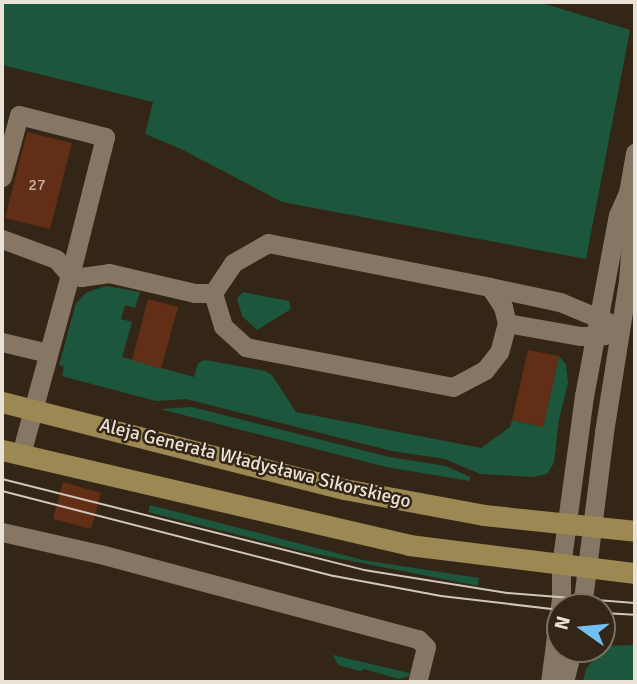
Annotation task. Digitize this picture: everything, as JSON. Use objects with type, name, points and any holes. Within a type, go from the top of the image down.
[{"type":"main road","name":"Aleja Generała Władysława Sikorskiego","points":[[2,402],[344,489],[484,515],[635,531]]},
{"type":"main road","points":[[12,452],[409,545],[561,566],[635,573]]},
{"type":"lane","points":[[2,177],[19,115],[105,137],[34,409],[12,452]]},
{"type":"lane","points":[[550,682],[561,599],[561,566],[566,525],[599,317],[618,215],[628,193],[635,153]]},
{"type":"lane","points":[[584,593],[631,245],[633,214],[628,193]]},
{"type":"lane","points":[[2,239],[56,259],[70,275],[81,277],[110,273],[195,293],[213,293]]},
{"type":"lane","points":[[213,293],[233,263],[268,243],[559,302],[599,317],[621,331]]},
{"type":"lane","points":[[213,293],[223,326],[246,347],[453,387],[485,370],[499,352],[507,323],[503,307],[490,287]]},
{"type":"lane","points":[[507,323],[596,337],[621,331]]},
{"type":"lane","points":[[2,342],[48,353]]},
{"type":"lane","points":[[2,532],[54,542],[418,639],[426,647],[417,682]]},
{"type":"lane","points":[[564,682],[569,663]]},
{"type":"green space","points":[[2,2],[539,2],[630,30],[586,259],[282,202],[179,148],[145,134],[153,102],[2,65]]},
{"type":"green space","points":[[106,286],[140,292],[135,308],[125,305],[121,319],[132,322],[122,357],[194,377],[198,363],[205,360],[265,371],[272,375],[296,412],[481,448],[510,427],[512,420],[543,427],[559,356],[566,365],[568,383],[559,419],[554,463],[547,474],[533,477],[480,474],[445,459],[392,451],[186,399],[156,401],[65,377],[62,375],[64,366],[59,365],[76,303],[87,292]]},
{"type":"green space","points":[[243,292],[289,301],[291,309],[257,330],[242,316],[237,298]]},
{"type":"green space","points":[[192,407],[389,457],[446,466],[470,477],[470,481],[386,467],[160,409]]},
{"type":"green space","points":[[150,505],[363,560],[479,578],[478,586],[306,552],[148,512]]},
{"type":"green space","points":[[635,645],[635,682],[583,682],[591,663],[616,663],[616,646]]},
{"type":"green space","points":[[333,655],[409,673],[409,676],[399,679],[338,665]]},
{"type":"building","points":[[27,132],[72,143],[50,229],[5,218]]},
{"type":"building","points":[[148,299],[178,307],[161,369],[132,360]]},
{"type":"building","points":[[528,350],[559,356],[543,427],[512,420]]},
{"type":"building","points":[[63,482],[101,493],[91,529],[53,519]]},
{"type":"tram line","points":[[2,479],[364,570],[507,593],[635,603]]},
{"type":"tram line","points":[[2,491],[334,576],[441,596],[546,608]]},
{"type":"tram line","points":[[616,614],[635,615]]}]
